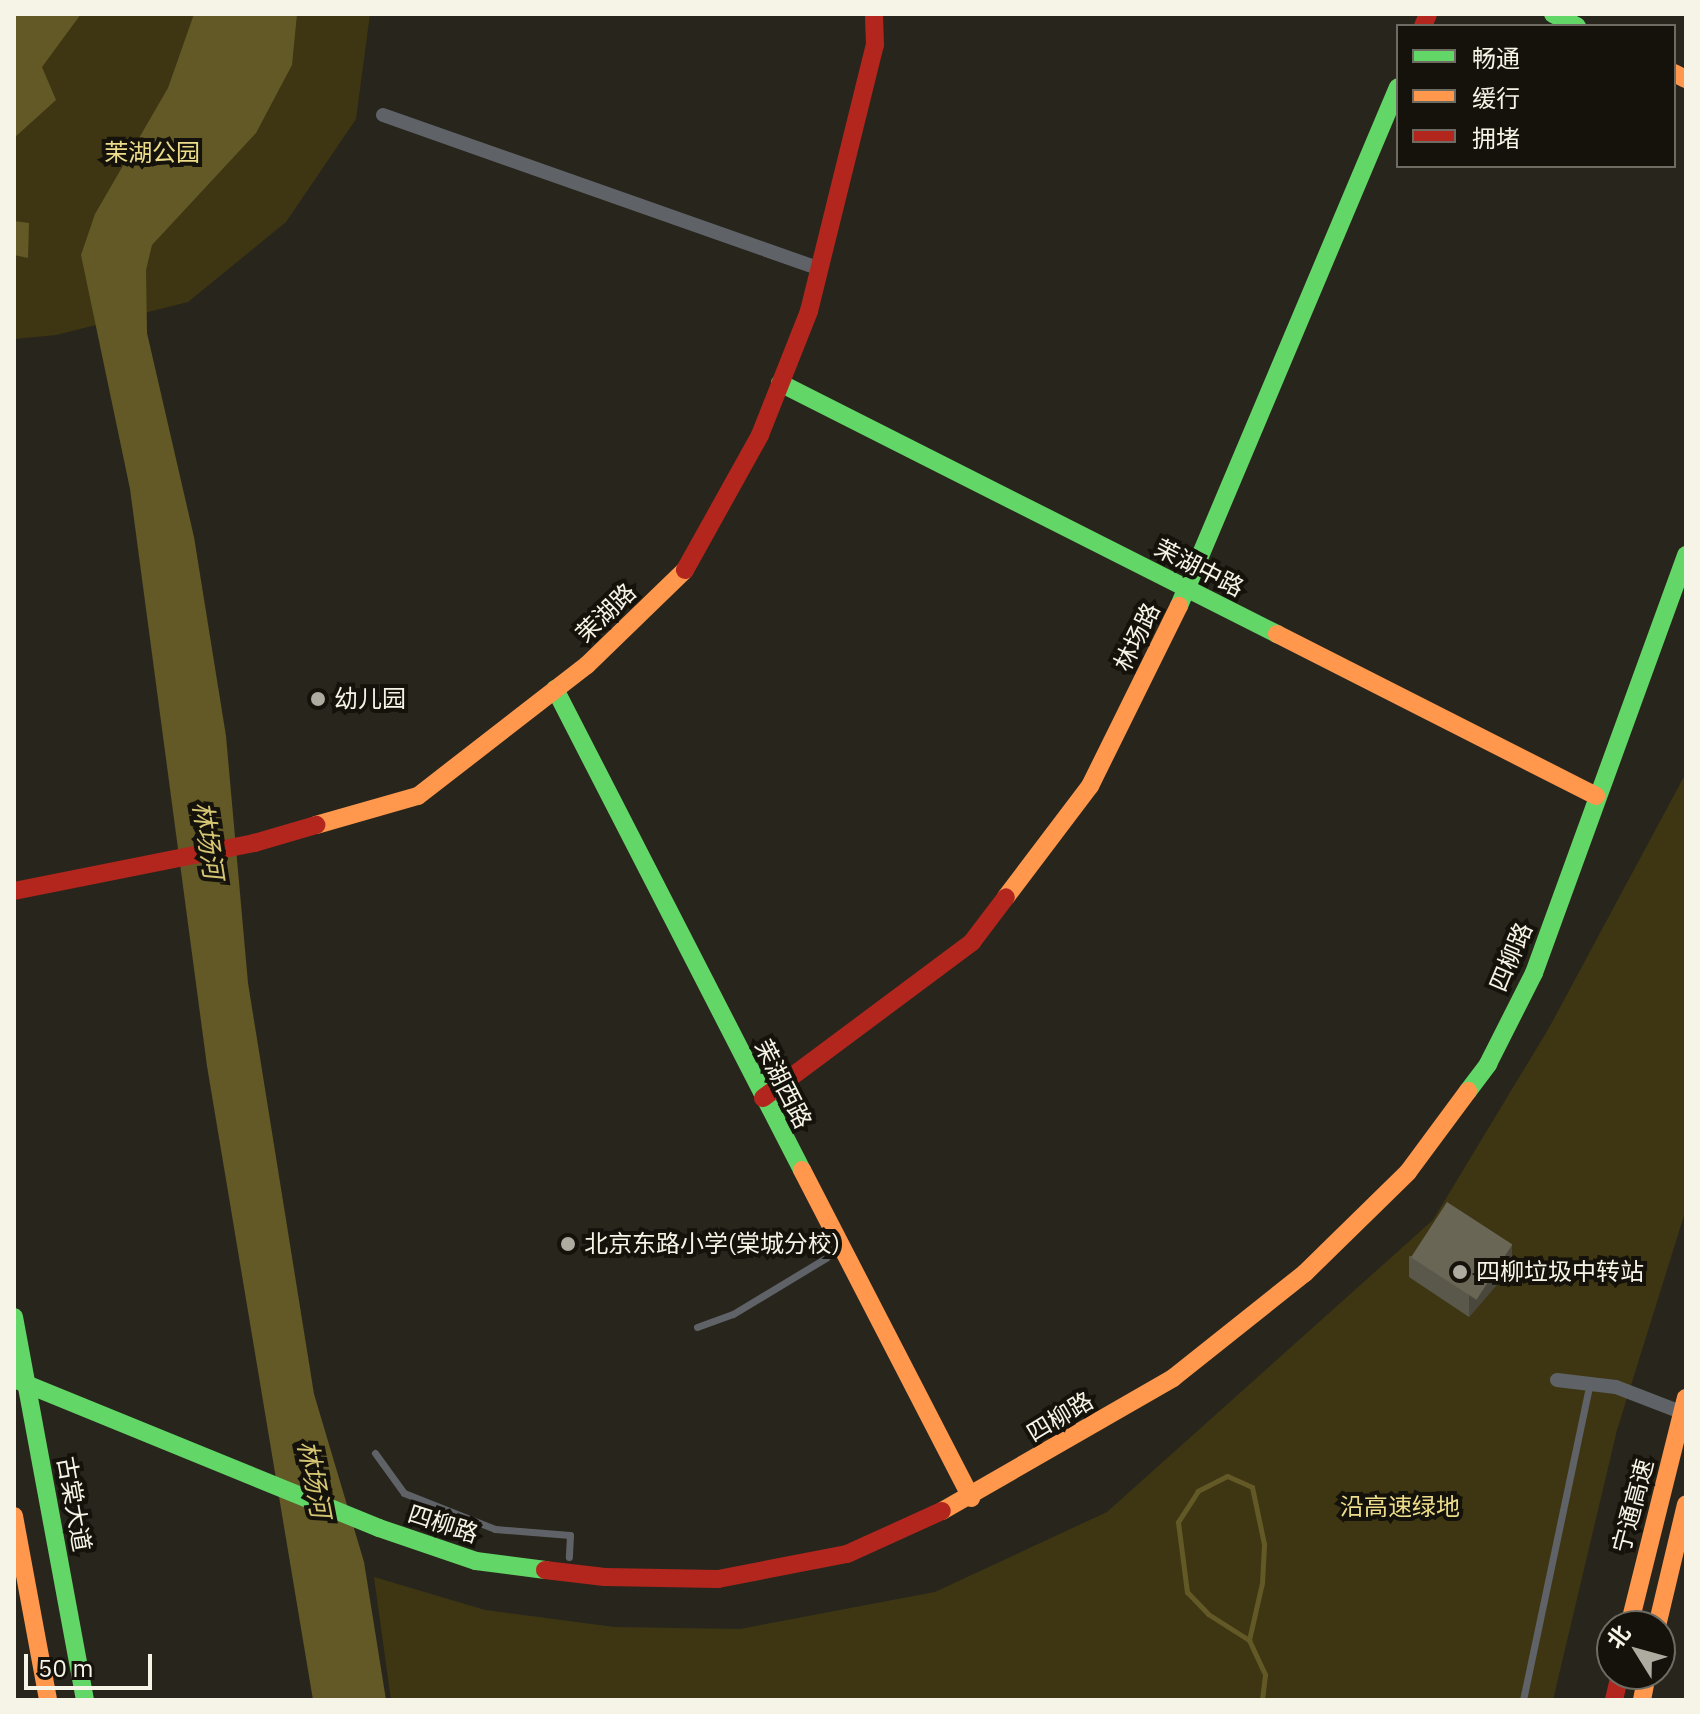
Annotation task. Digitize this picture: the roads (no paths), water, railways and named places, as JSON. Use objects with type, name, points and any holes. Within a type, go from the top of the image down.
[{"type":"main road","name":"茉湖路","points":[[14,891],[162,857],[254,843],[418,796],[587,665],[684,571],[760,435],[821,269],[875,45],[874,14]]},
{"type":"main road","points":[[1553,14],[1573,24]]},
{"type":"main road","name":"林场路","points":[[763,1098],[972,942],[1090,786],[1188,589],[1396,92]]},
{"type":"main road","name":"茉湖中路","points":[[780,383],[1596,796]]},
{"type":"main road","name":"四柳路","points":[[21,1382],[379,1528],[476,1561],[605,1577],[718,1579],[847,1554],[971,1498],[1173,1378],[1305,1273],[1408,1172],[1488,1064],[1534,973],[1686,555]]},
{"type":"main road","name":"茉湖西路","points":[[555,689],[971,1498]]},
{"type":"main road","name":"古棠大道","points":[[14,1317],[21,1382],[85,1700]]},
{"type":"main road","name":"宁通高速","points":[[1633,1610],[1685,1408]]},
{"type":"main road","points":[[1661,1610],[1686,1504]]},
{"type":"main road","points":[[14,1516],[48,1700]]},
{"type":"street","points":[[383,115],[821,269]]},
{"type":"street","points":[[1557,1380],[1616,1387],[1685,1408]]},
{"type":"lane","points":[[697,1327],[733,1314],[826,1258]]},
{"type":"lane","points":[[1523,1700],[1590,1380]]},
{"type":"lane","points":[[375,1453],[404,1493],[495,1529],[570,1535],[569,1557]]},
{"type":"water","points":[[14,14],[81,14],[42,67],[56,100],[14,138]]},
{"type":"water","name":"林场河","points":[[194,14],[297,14],[292,65],[256,133],[152,245],[146,270],[147,333],[194,537],[226,736],[248,983],[314,1394],[364,1562],[386,1700],[313,1700],[207,1066],[130,489],[81,255],[95,214],[168,88]]},
{"type":"water","points":[[14,221],[29,223],[28,258],[14,255]]},
{"type":"waterway","points":[[1249,1640],[1262,1583],[1264,1544],[1252,1487],[1227,1476],[1198,1491],[1178,1522],[1187,1592],[1208,1614],[1249,1640],[1265,1675],[1262,1700]]},
{"type":"place","name":"幼儿园","points":[[318,699]]},
{"type":"place","name":"北京东路小学(棠城分校)","points":[[568,1244]]},
{"type":"place","name":"四柳垃圾中转站","points":[[1460,1272]]},
{"type":"park label","name":"茉湖公园","points":[[152,153]]},
{"type":"park label","name":"沿高速绿地","points":[[1400,1507]]}]
